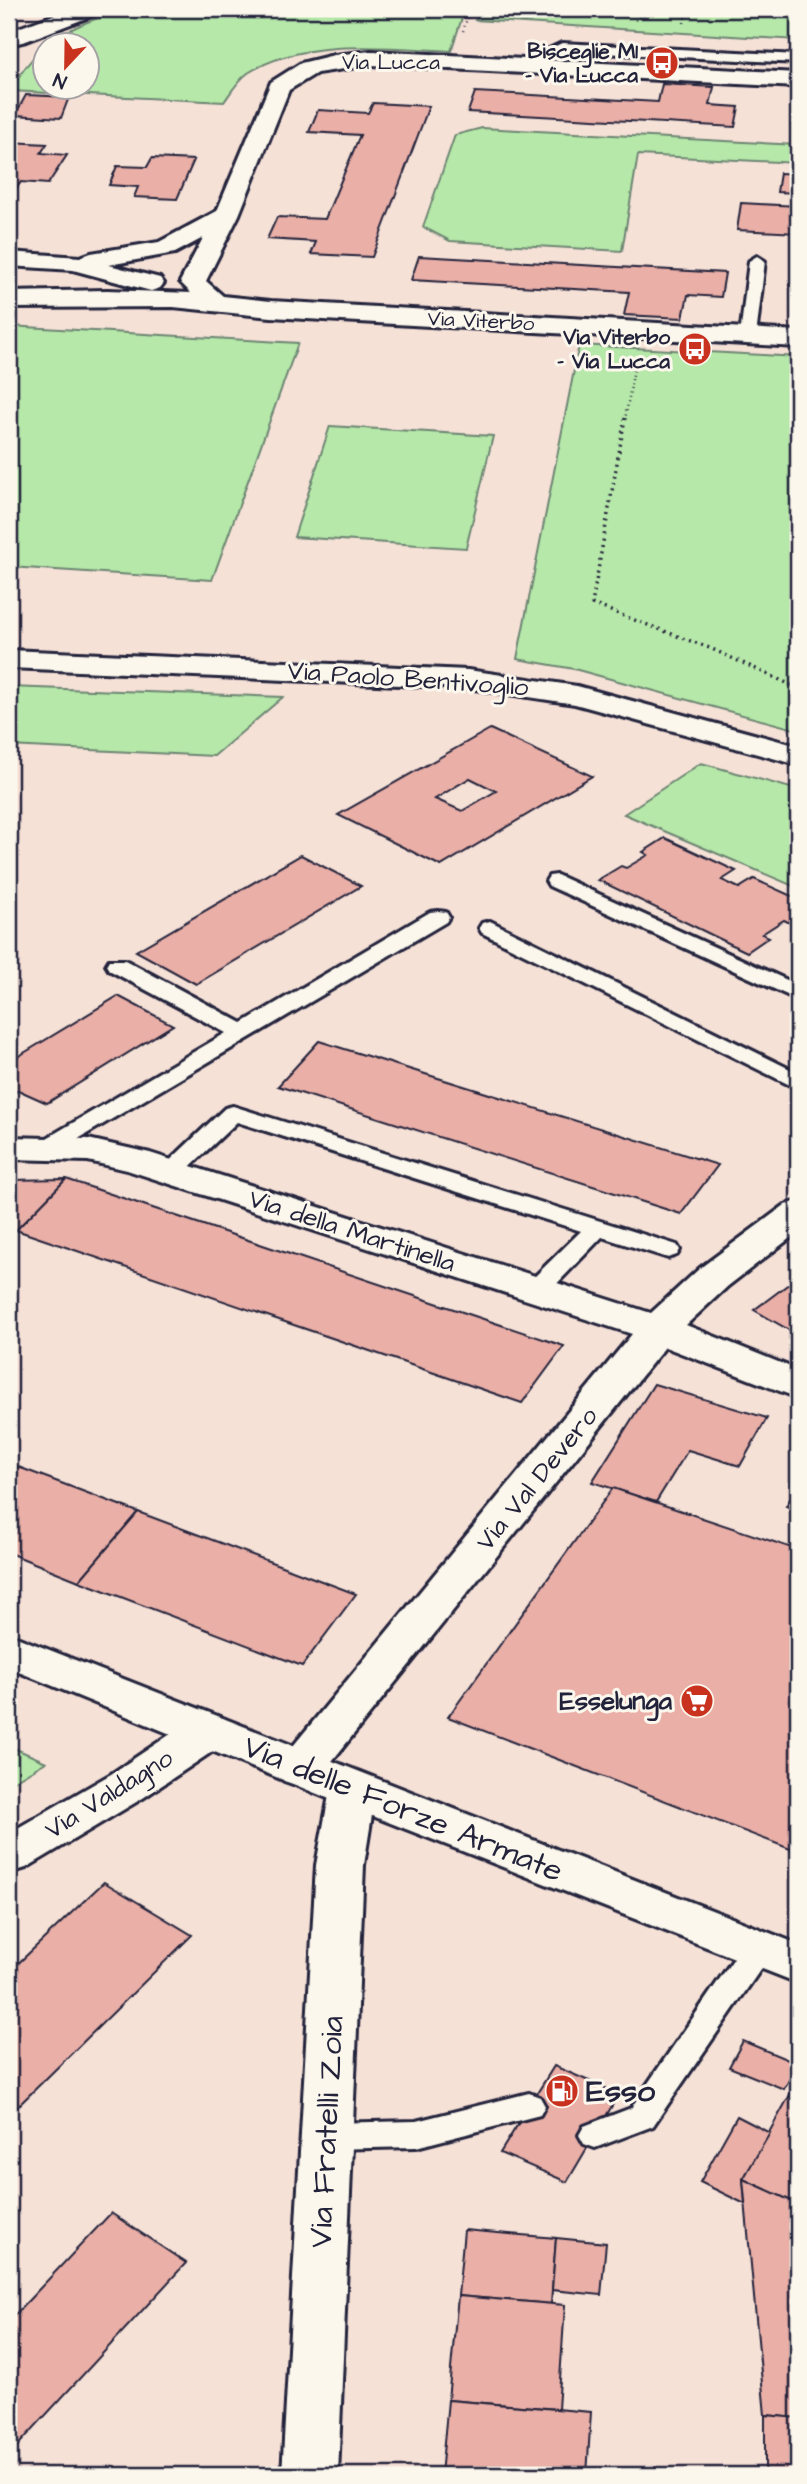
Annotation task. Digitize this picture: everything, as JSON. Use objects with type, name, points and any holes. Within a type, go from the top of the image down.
[{"type":"street","points":[[13,42],[44,9]]},
{"type":"street","points":[[13,42],[89,9]]},
{"type":"street","name":"Via Lucca","points":[[214,301],[193,282],[227,215],[279,87],[292,75],[324,64],[370,58],[798,79]]},
{"type":"street","points":[[73,263],[166,248],[227,215]]},
{"type":"street","name":"Via Viterbo","points":[[11,258],[73,263],[214,301]]},
{"type":"street","name":"Via Viterbo","points":[[9,287],[81,296],[214,301],[271,309],[798,340]]},
{"type":"street","name":"Via Viterbo","points":[[9,300],[81,296]]},
{"type":"street","name":"Via Paolo Bentivoglio","points":[[9,659],[468,679],[519,685],[577,695],[798,756]]},
{"type":"street","name":"Via della Martinella","points":[[26,1149],[88,1150],[137,1161],[658,1329],[798,1385]]},
{"type":"street","name":"Via Val Devero","points":[[300,1769],[658,1329],[714,1278],[798,1213]]},
{"type":"street","name":"Via delle Forze Armate","points":[[9,1650],[300,1769],[778,1956]]},
{"type":"street","name":"Via Valdagno","points":[[9,1855],[127,1786],[209,1731]]},
{"type":"street","name":"Via Fratelli Zoia","points":[[310,2475],[340,1865],[353,1790]]},
{"type":"lane","name":"Via Lucca","points":[[522,65],[562,47],[798,59]]},
{"type":"lane","points":[[748,337],[757,261]]},
{"type":"lane","points":[[557,881],[798,993]]},
{"type":"lane","name":"Via della Martinella","points":[[26,1149],[241,1032],[438,918]]},
{"type":"lane","points":[[490,928],[798,1082]]},
{"type":"lane","points":[[117,965],[241,1032]]},
{"type":"lane","points":[[171,1172],[233,1113],[668,1250]]},
{"type":"lane","points":[[535,1291],[597,1228]]},
{"type":"lane","points":[[595,2135],[642,2117],[778,1956]]},
{"type":"lane","points":[[327,2136],[416,2134],[529,2106]]},
{"type":"path","points":[[636,359],[592,604],[712,649],[798,688]]},
{"type":"green space","points":[[130,9],[465,9],[451,51],[347,47],[295,54],[248,73],[224,102],[102,96],[102,32],[67,32],[93,20]]},
{"type":"green space","points":[[479,9],[684,9],[798,14],[798,40],[475,20]]},
{"type":"green space","points":[[32,59],[32,92],[11,91]]},
{"type":"green space","points":[[482,128],[798,145],[798,163],[638,155],[622,251],[450,241],[423,227],[455,135]]},
{"type":"green space","points":[[9,326],[298,343],[212,580],[9,567]]},
{"type":"green space","points":[[579,345],[798,357],[798,730],[574,669],[517,659]]},
{"type":"green space","points":[[330,426],[493,436],[466,548],[294,537]]},
{"type":"green space","points":[[9,687],[283,697],[214,756],[9,746]]},
{"type":"green space","points":[[701,763],[798,790],[798,888],[624,814]]},
{"type":"green space","points":[[9,1746],[46,1762],[9,1784]]},
{"type":"building","points":[[662,84],[714,87],[710,105],[739,107],[735,127],[468,112],[475,92],[658,102]]},
{"type":"building","points":[[26,95],[32,95],[32,102],[67,102],[61,118],[15,115]]},
{"type":"building","points":[[373,103],[429,106],[372,257],[311,254],[316,242],[267,239],[277,217],[325,219],[360,135],[309,132],[318,110],[368,113]]},
{"type":"building","points":[[9,142],[47,144],[41,153],[67,155],[48,184],[21,182],[16,189],[9,189]]},
{"type":"building","points":[[152,158],[194,160],[177,199],[134,197],[138,187],[109,185],[117,166],[147,167]]},
{"type":"building","points":[[780,173],[798,174],[798,193],[777,192]]},
{"type":"building","points":[[741,203],[798,206],[798,233],[737,230]]},
{"type":"building","points":[[419,256],[725,273],[721,297],[688,295],[683,318],[624,315],[629,292],[411,280]]},
{"type":"building","points":[[490,729],[592,776],[441,866],[338,815]],"holes":[[[470,778],[496,791],[462,811],[435,799]]]},
{"type":"building","points":[[665,838],[736,871],[722,880],[739,888],[754,879],[798,899],[798,917],[790,923],[784,920],[762,934],[769,937],[747,952],[598,880],[621,866],[626,868],[648,855],[643,852]]},
{"type":"building","points":[[301,855],[361,886],[196,984],[136,951]]},
{"type":"building","points":[[118,996],[173,1025],[47,1103],[18,1090],[9,1098],[9,1062]]},
{"type":"building","points":[[319,1041],[718,1165],[681,1214],[278,1086]]},
{"type":"building","points":[[66,1179],[564,1346],[522,1403],[16,1230]]},
{"type":"building","points":[[66,1179],[16,1230],[9,1234],[9,1180]]},
{"type":"building","points":[[798,1277],[798,1335],[754,1310]]},
{"type":"building","points":[[654,1384],[767,1418],[740,1466],[688,1450],[656,1502],[592,1482]]},
{"type":"building","points":[[13,1465],[138,1512],[79,1581],[9,1553],[9,1469]]},
{"type":"building","points":[[798,1485],[798,1511],[786,1506]]},
{"type":"building","points":[[613,1488],[798,1550],[798,1852],[448,1717]]},
{"type":"building","points":[[138,1512],[356,1594],[302,1666],[79,1581]]},
{"type":"building","points":[[104,1882],[192,1935],[9,2115],[9,1972]]},
{"type":"building","points":[[743,2041],[798,2064],[784,2089],[729,2067]]},
{"type":"building","points":[[554,2066],[619,2094],[567,2182],[500,2153]]},
{"type":"building","points":[[791,2093],[798,2096],[798,2204],[743,2179]]},
{"type":"building","points":[[737,2116],[770,2133],[743,2179],[745,2204],[700,2182]]},
{"type":"building","points":[[743,2179],[798,2204],[798,2281],[792,2325],[798,2326],[798,2418],[765,2415]]},
{"type":"building","points":[[111,2213],[186,2263],[9,2455],[9,2321]]},
{"type":"building","points":[[464,2230],[556,2238],[551,2304],[458,2296]]},
{"type":"building","points":[[556,2238],[606,2243],[601,2295],[552,2290]]},
{"type":"building","points":[[458,2296],[565,2305],[558,2409],[448,2400]]},
{"type":"building","points":[[448,2400],[591,2412],[587,2475],[441,2475]]},
{"type":"building","points":[[765,2415],[798,2418],[798,2475],[765,2475]]},
{"type":"place","name":"Bisceglie M1 - Via Lucca","points":[[662,63]]},
{"type":"place","name":"Via Viterbo - Via Lucca","points":[[695,349]]},
{"type":"place","name":"Esselunga","points":[[697,1701]]},
{"type":"place","name":"Esso","points":[[562,2091]]}]
